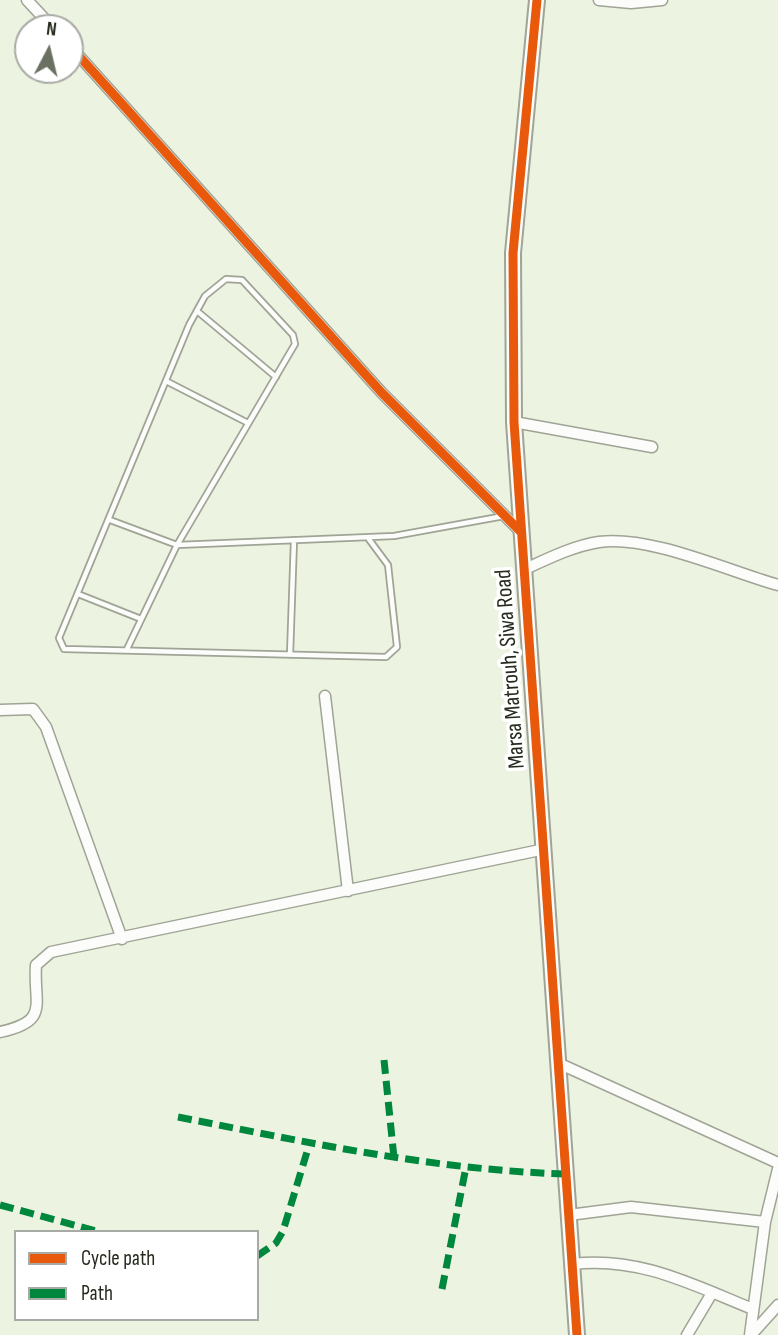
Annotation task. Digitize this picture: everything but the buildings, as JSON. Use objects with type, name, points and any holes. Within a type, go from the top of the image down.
[{"type":"street","points":[[27,0],[40,14]]},
{"type":"street","name":"Marsa Matrouh, Siwa Road","points":[[537,0],[513,253],[514,422],[578,1335]]},
{"type":"street","points":[[599,0],[631,3],[662,0]]},
{"type":"street","points":[[84,62],[382,393],[520,531]]},
{"type":"street","points":[[514,422],[652,447]]},
{"type":"street","points":[[523,570],[580,547],[611,541],[683,555],[778,585]]},
{"type":"street","points":[[325,696],[348,891]]},
{"type":"street","points":[[0,710],[33,709],[46,727],[122,939]]},
{"type":"street","points":[[0,1032],[21,1028],[36,1013],[39,999],[35,970],[41,957],[51,951],[122,939],[545,849]]},
{"type":"street","points":[[558,1063],[778,1163]]},
{"type":"street","points":[[750,1335],[765,1222],[778,1169]]},
{"type":"street","points":[[569,1215],[631,1207],[765,1222]]},
{"type":"street","points":[[573,1264],[617,1262],[648,1268],[753,1309]]},
{"type":"street","points":[[687,1335],[712,1293]]},
{"type":"street","points":[[750,1335],[778,1305]]},
{"type":"lane","points":[[127,649],[177,545],[296,338],[242,279],[234,277],[220,282],[205,296],[166,381],[59,638],[61,646],[64,649],[386,657],[397,647],[388,565],[368,538]]},
{"type":"lane","points":[[197,311],[276,377]]},
{"type":"lane","points":[[166,381],[248,424]]},
{"type":"lane","points":[[109,520],[177,545],[368,538],[505,516]]},
{"type":"lane","points":[[290,655],[294,540]]},
{"type":"lane","points":[[78,594],[141,619]]},
{"type":"marked path","points":[[384,1060],[394,1158]]},
{"type":"marked path","points":[[178,1117],[419,1161],[566,1174]]},
{"type":"marked path","points":[[259,1255],[276,1243],[283,1231],[310,1142]]},
{"type":"marked path","points":[[442,1289],[466,1167]]},
{"type":"marked path","points":[[0,1205],[93,1230]]},
{"type":"cycle path","points":[[537,0],[513,253],[514,422],[577,1335]]},
{"type":"cycle path","points":[[84,62],[382,393],[520,531]]}]
